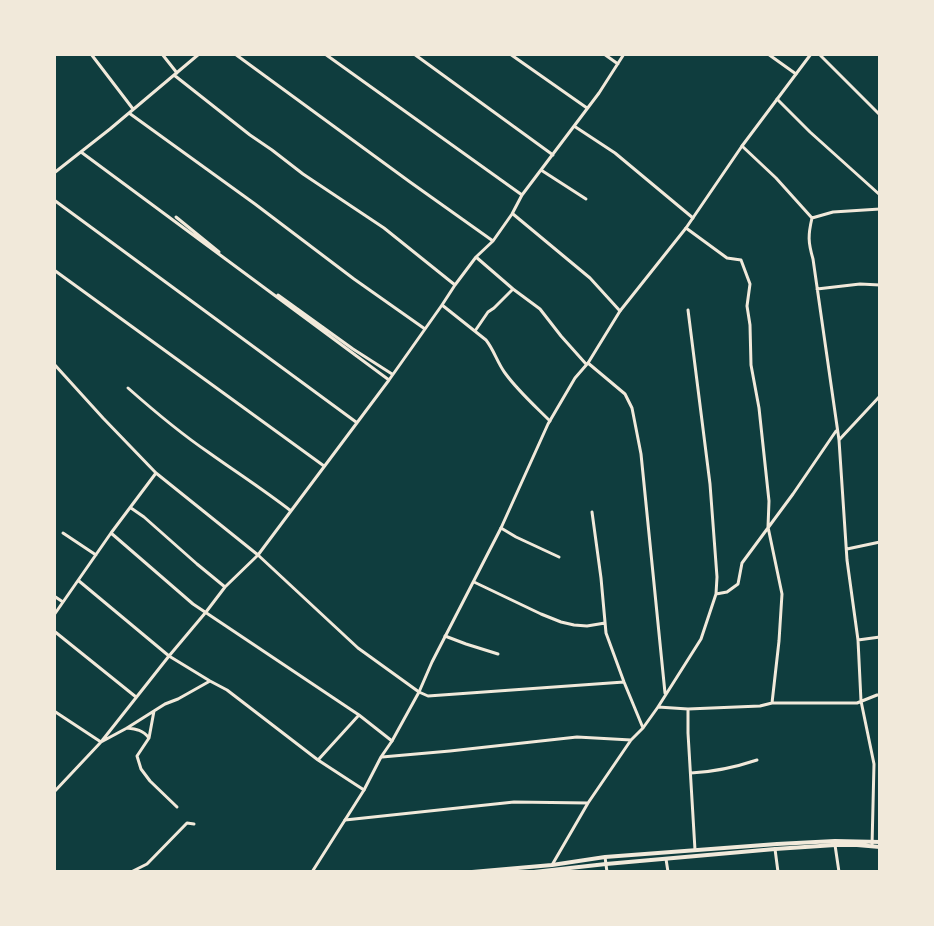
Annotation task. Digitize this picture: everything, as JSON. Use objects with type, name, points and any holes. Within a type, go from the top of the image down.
[{"type":"main road","points":[[472,872],[552,865],[605,857],[835,841],[872,844],[880,847]]},
{"type":"main road","points":[[534,872],[775,849],[880,843]]},
{"type":"street","points":[[91,54],[133,109]]},
{"type":"street","points":[[162,54],[176,74],[250,135],[303,174],[384,228],[455,285]]},
{"type":"street","points":[[54,173],[199,54]]},
{"type":"street","points":[[235,54],[492,240]]},
{"type":"street","points":[[325,54],[522,195]]},
{"type":"street","points":[[414,54],[553,154]]},
{"type":"street","points":[[510,54],[587,108]]},
{"type":"street","points":[[604,54],[618,64]]},
{"type":"street","points":[[54,792],[101,742],[225,587],[258,555],[389,380],[455,285],[512,214],[522,195],[624,54]]},
{"type":"street","points":[[768,54],[796,74]]},
{"type":"street","points":[[312,872],[364,790],[419,692],[501,528],[550,421],[575,378],[620,311],[686,228],[742,146],[811,54]]},
{"type":"street","points":[[819,54],[880,115]]},
{"type":"street","points":[[777,99],[880,195]]},
{"type":"street","points":[[129,113],[425,329]]},
{"type":"street","points":[[574,126],[615,153],[693,218]]},
{"type":"street","points":[[742,146],[776,178],[812,218]]},
{"type":"street","points":[[81,152],[389,380]]},
{"type":"street","points":[[541,170],[586,199]]},
{"type":"street","points":[[54,200],[356,422]]},
{"type":"street","points":[[812,218],[833,212],[880,209]]},
{"type":"street","points":[[512,214],[590,278],[620,311]]},
{"type":"street","points":[[176,217],[277,295],[392,374]]},
{"type":"street","points":[[812,218],[808,243],[813,259],[839,440],[847,549],[858,640],[861,701],[874,764],[872,844]]},
{"type":"street","points":[[686,228],[727,258],[741,260],[750,285],[747,306],[751,365],[760,419],[768,501],[768,527],[782,594],[772,703]]},
{"type":"street","points":[[476,257],[540,309],[561,336],[587,363],[625,394],[632,408],[641,454],[665,695]]},
{"type":"street","points":[[141,264],[356,422]]},
{"type":"street","points":[[54,270],[324,466]]},
{"type":"street","points":[[817,289],[860,284],[880,285]]},
{"type":"street","points":[[475,331],[488,312],[513,289]]},
{"type":"street","points":[[442,305],[486,340],[503,371],[518,390],[550,421]]},
{"type":"street","points":[[552,865],[588,803],[631,740],[658,707],[701,639],[717,594],[710,484],[688,310]]},
{"type":"street","points":[[54,364],[156,473],[258,555],[358,648],[419,692],[428,696],[624,682]]},
{"type":"street","points":[[128,388],[164,420],[291,511]]},
{"type":"street","points":[[839,440],[880,396]]},
{"type":"street","points":[[717,594],[727,592],[738,584],[742,563],[837,430]]},
{"type":"street","points":[[54,615],[156,473]]},
{"type":"street","points":[[130,508],[144,517],[225,587]]},
{"type":"street","points":[[592,512],[606,633],[643,728]]},
{"type":"street","points":[[501,528],[559,557]]},
{"type":"street","points":[[63,533],[96,555]]},
{"type":"street","points":[[111,533],[193,604],[359,715],[392,741]]},
{"type":"street","points":[[847,549],[880,542]]},
{"type":"street","points":[[79,581],[169,656],[227,690],[318,760],[364,790]]},
{"type":"street","points":[[474,582],[541,615],[561,622],[587,626],[605,623]]},
{"type":"street","points":[[54,596],[63,602]]},
{"type":"street","points":[[54,631],[136,697]]},
{"type":"street","points":[[445,636],[498,654]]},
{"type":"street","points":[[858,640],[880,637]]},
{"type":"street","points":[[101,742],[210,681]]},
{"type":"street","points":[[658,707],[688,709],[760,706],[772,703],[857,703],[880,695]]},
{"type":"street","points":[[688,709],[695,850]]},
{"type":"street","points":[[54,711],[101,742]]},
{"type":"street","points":[[154,711],[149,738],[137,756],[141,769],[150,781],[177,807]]},
{"type":"street","points":[[318,760],[359,715]]},
{"type":"street","points":[[127,728],[145,732],[149,738]]},
{"type":"street","points":[[381,757],[577,737],[631,740]]},
{"type":"street","points":[[691,773],[758,760]]},
{"type":"street","points":[[54,784],[59,787]]},
{"type":"street","points":[[345,820],[514,802],[588,803]]},
{"type":"street","points":[[131,872],[147,864],[187,823],[194,824]]},
{"type":"street","points":[[835,845],[839,872]]},
{"type":"street","points":[[775,849],[778,872]]},
{"type":"street","points":[[605,857],[607,872]]},
{"type":"street","points":[[666,859],[668,872]]}]
